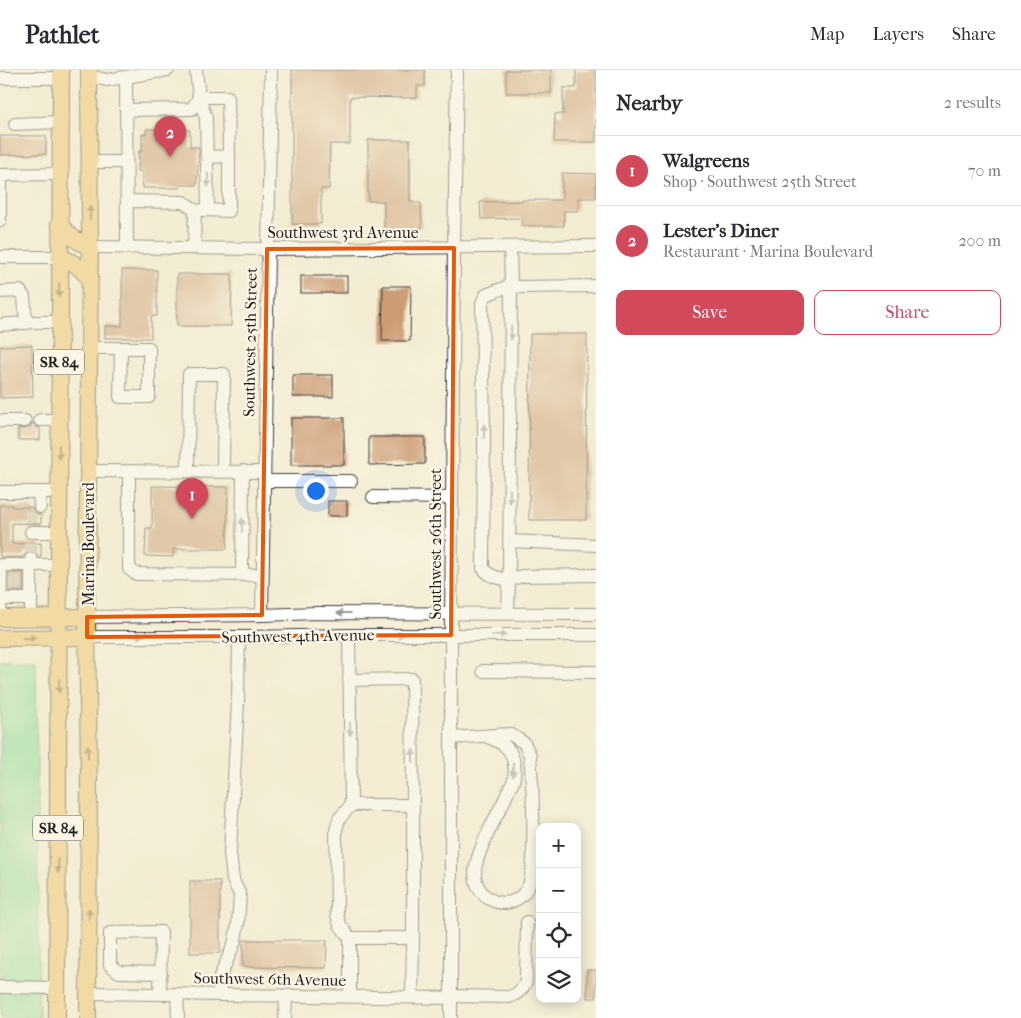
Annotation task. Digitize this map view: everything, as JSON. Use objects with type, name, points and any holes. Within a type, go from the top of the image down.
[{"type":"main road","name":"Marina Boulevard","points":[[87,72],[90,162],[87,617],[89,779],[88,1018]]},
{"type":"main road","name":"Marina Boulevard","points":[[57,1018],[60,74]]},
{"type":"main road","points":[[59,224],[73,238],[90,247]]},
{"type":"main road","points":[[59,257],[69,259],[90,279]]},
{"type":"main road","name":"Southwest 4th Avenue","points":[[0,618],[87,617]]},
{"type":"main road","name":"Southwest 4th Avenue","points":[[0,638],[87,637]]},
{"type":"street","points":[[87,72],[105,80],[168,70]]},
{"type":"street","points":[[196,70],[199,97],[206,118],[208,210]]},
{"type":"street","name":"Southwest 25th Street","points":[[262,615],[271,70]]},
{"type":"street","name":"Southwest 26th Street","points":[[451,1018],[451,613],[457,70]]},
{"type":"street","points":[[0,78],[37,74],[60,74]]},
{"type":"street","points":[[126,77],[127,248]]},
{"type":"street","points":[[126,110],[192,109],[199,97]]},
{"type":"street","points":[[127,201],[183,202],[194,210],[229,211],[228,97],[199,97]]},
{"type":"street","points":[[15,124],[60,122]]},
{"type":"street","points":[[207,157],[229,156]]},
{"type":"street","points":[[90,162],[126,162]]},
{"type":"street","points":[[0,221],[0,175],[60,174]]},
{"type":"street","points":[[194,210],[194,248]]},
{"type":"street","name":"Southwest 3rd Avenue","points":[[90,247],[268,249],[596,246]]},
{"type":"street","points":[[508,614],[510,541],[510,247]]},
{"type":"street","points":[[0,258],[59,257]]},
{"type":"street","points":[[596,286],[519,287],[511,285],[486,294],[482,303],[483,568],[496,578],[509,580],[522,576],[596,575]]},
{"type":"street","points":[[0,292],[20,291],[24,297],[26,323]]},
{"type":"street","points":[[0,325],[59,322]]},
{"type":"street","points":[[89,348],[121,348]]},
{"type":"street","points":[[188,471],[189,374],[224,374],[224,471]]},
{"type":"street","points":[[40,420],[59,420]]},
{"type":"street","points":[[0,421],[25,421]]},
{"type":"street","points":[[88,471],[243,471],[264,476],[351,481]]},
{"type":"street","points":[[129,471],[129,569],[136,574],[262,574]]},
{"type":"street","points":[[242,574],[243,471]]},
{"type":"street","points":[[0,492],[59,492]]},
{"type":"street","points":[[35,492],[35,507]]},
{"type":"street","points":[[373,497],[452,498]]},
{"type":"street","points":[[35,533],[59,532]]},
{"type":"street","points":[[510,541],[596,545]]},
{"type":"street","points":[[31,618],[31,599],[28,584],[35,562]]},
{"type":"street","points":[[0,618],[0,599],[5,584],[1,565],[35,562],[59,565]]},
{"type":"street","points":[[0,599],[31,599]]},
{"type":"street","name":"Southwest 4th Avenue","points":[[87,617],[317,613],[596,614]]},
{"type":"street","points":[[349,635],[350,805],[340,819],[336,830],[337,915],[340,925],[350,938],[350,996]]},
{"type":"street","name":"Southwest 4th Avenue","points":[[87,637],[596,635]]},
{"type":"street","points":[[220,995],[220,977],[234,944],[240,896],[233,880],[230,853],[238,702],[239,637]]},
{"type":"street","points":[[483,671],[596,672]]},
{"type":"street","points":[[349,680],[412,679],[412,997]]},
{"type":"street","points":[[451,738],[510,734],[524,743],[530,756],[534,836],[532,875],[521,897],[509,903],[492,901],[485,896],[480,890],[474,875],[477,860],[513,782],[515,765],[509,750],[499,742],[485,736]]},
{"type":"street","points":[[350,805],[413,804]]},
{"type":"street","name":"Southwest 6th Avenue","points":[[88,993],[509,997],[517,995],[526,982],[527,922]]},
{"type":"street","points":[[160,994],[161,972],[162,932],[110,933],[110,965],[119,972],[161,972]]},
{"type":"street","points":[[350,938],[413,938]]},
{"type":"street","points":[[0,987],[57,988]]},
{"type":"street","points":[[177,994],[178,1018]]},
{"type":"street","points":[[286,996],[286,1018]]},
{"type":"highlighted area","points":[[454,248],[451,635],[87,637],[87,617],[262,615],[267,249]]},
{"type":"green space","points":[[0,660],[36,660],[39,1018],[0,1018]]},
{"type":"building","points":[[292,70],[425,70],[425,86],[417,86],[417,98],[350,97],[350,144],[330,144],[329,189],[321,189],[321,224],[292,224]]},
{"type":"building","points":[[506,70],[551,70],[551,93],[506,93]]},
{"type":"building","points":[[576,70],[596,70],[596,142],[554,142],[555,114],[563,114],[563,88],[576,88]]},
{"type":"building","points":[[146,129],[190,130],[190,147],[199,147],[197,185],[180,185],[180,188],[143,188],[142,171],[138,171],[139,151],[142,151],[142,134],[146,134]]},
{"type":"building","points":[[0,136],[46,136],[46,154],[0,155]]},
{"type":"building","points":[[368,140],[410,140],[410,201],[421,203],[422,228],[384,229],[384,201],[368,201]]},
{"type":"building","points":[[562,173],[596,174],[596,198],[578,198],[578,211],[564,211],[564,226],[522,226],[522,218],[481,219],[480,202],[562,200]]},
{"type":"building","points":[[122,270],[157,270],[157,316],[151,316],[151,338],[105,338],[105,326],[122,326]]},
{"type":"building","points":[[177,274],[232,274],[231,326],[177,326]]},
{"type":"building","points":[[301,276],[347,276],[347,293],[301,293]]},
{"type":"building","points":[[383,286],[411,286],[410,341],[382,341]]},
{"type":"building","points":[[530,334],[587,334],[586,520],[529,520]]},
{"type":"building","points":[[32,345],[33,397],[0,398],[0,346]]},
{"type":"building","points":[[293,375],[333,375],[333,397],[293,397]]},
{"type":"building","points":[[291,418],[344,418],[344,465],[291,465]]},
{"type":"building","points":[[33,423],[36,427],[40,428],[40,440],[18,440],[18,429],[29,428]]},
{"type":"building","points":[[369,437],[425,437],[425,464],[369,465]]},
{"type":"building","points":[[152,486],[228,487],[227,549],[173,549],[173,557],[145,556],[146,528],[152,528]]},
{"type":"building","points":[[328,501],[347,501],[347,516],[328,516]]},
{"type":"building","points":[[0,505],[32,507],[36,514],[41,515],[41,524],[12,523],[12,544],[41,543],[41,557],[31,551],[27,552],[23,557],[0,557]]},
{"type":"building","points":[[9,573],[23,573],[23,591],[9,591]]},
{"type":"building","points":[[190,881],[220,881],[220,953],[190,953]]},
{"type":"building","points":[[243,940],[327,940],[326,968],[243,967]]},
{"type":"building","points":[[587,970],[596,970],[596,998],[587,998]]},
{"type":"tunnel","points":[[31,507],[31,523]]},
{"type":"tunnel","points":[[31,543],[31,559]]},
{"type":"tunnel","points":[[9,584],[24,583]]},
{"type":"place","name":"Lester's Diner","points":[[170,157]]},
{"type":"place","name":"Walgreens","points":[[192,519]]}]
